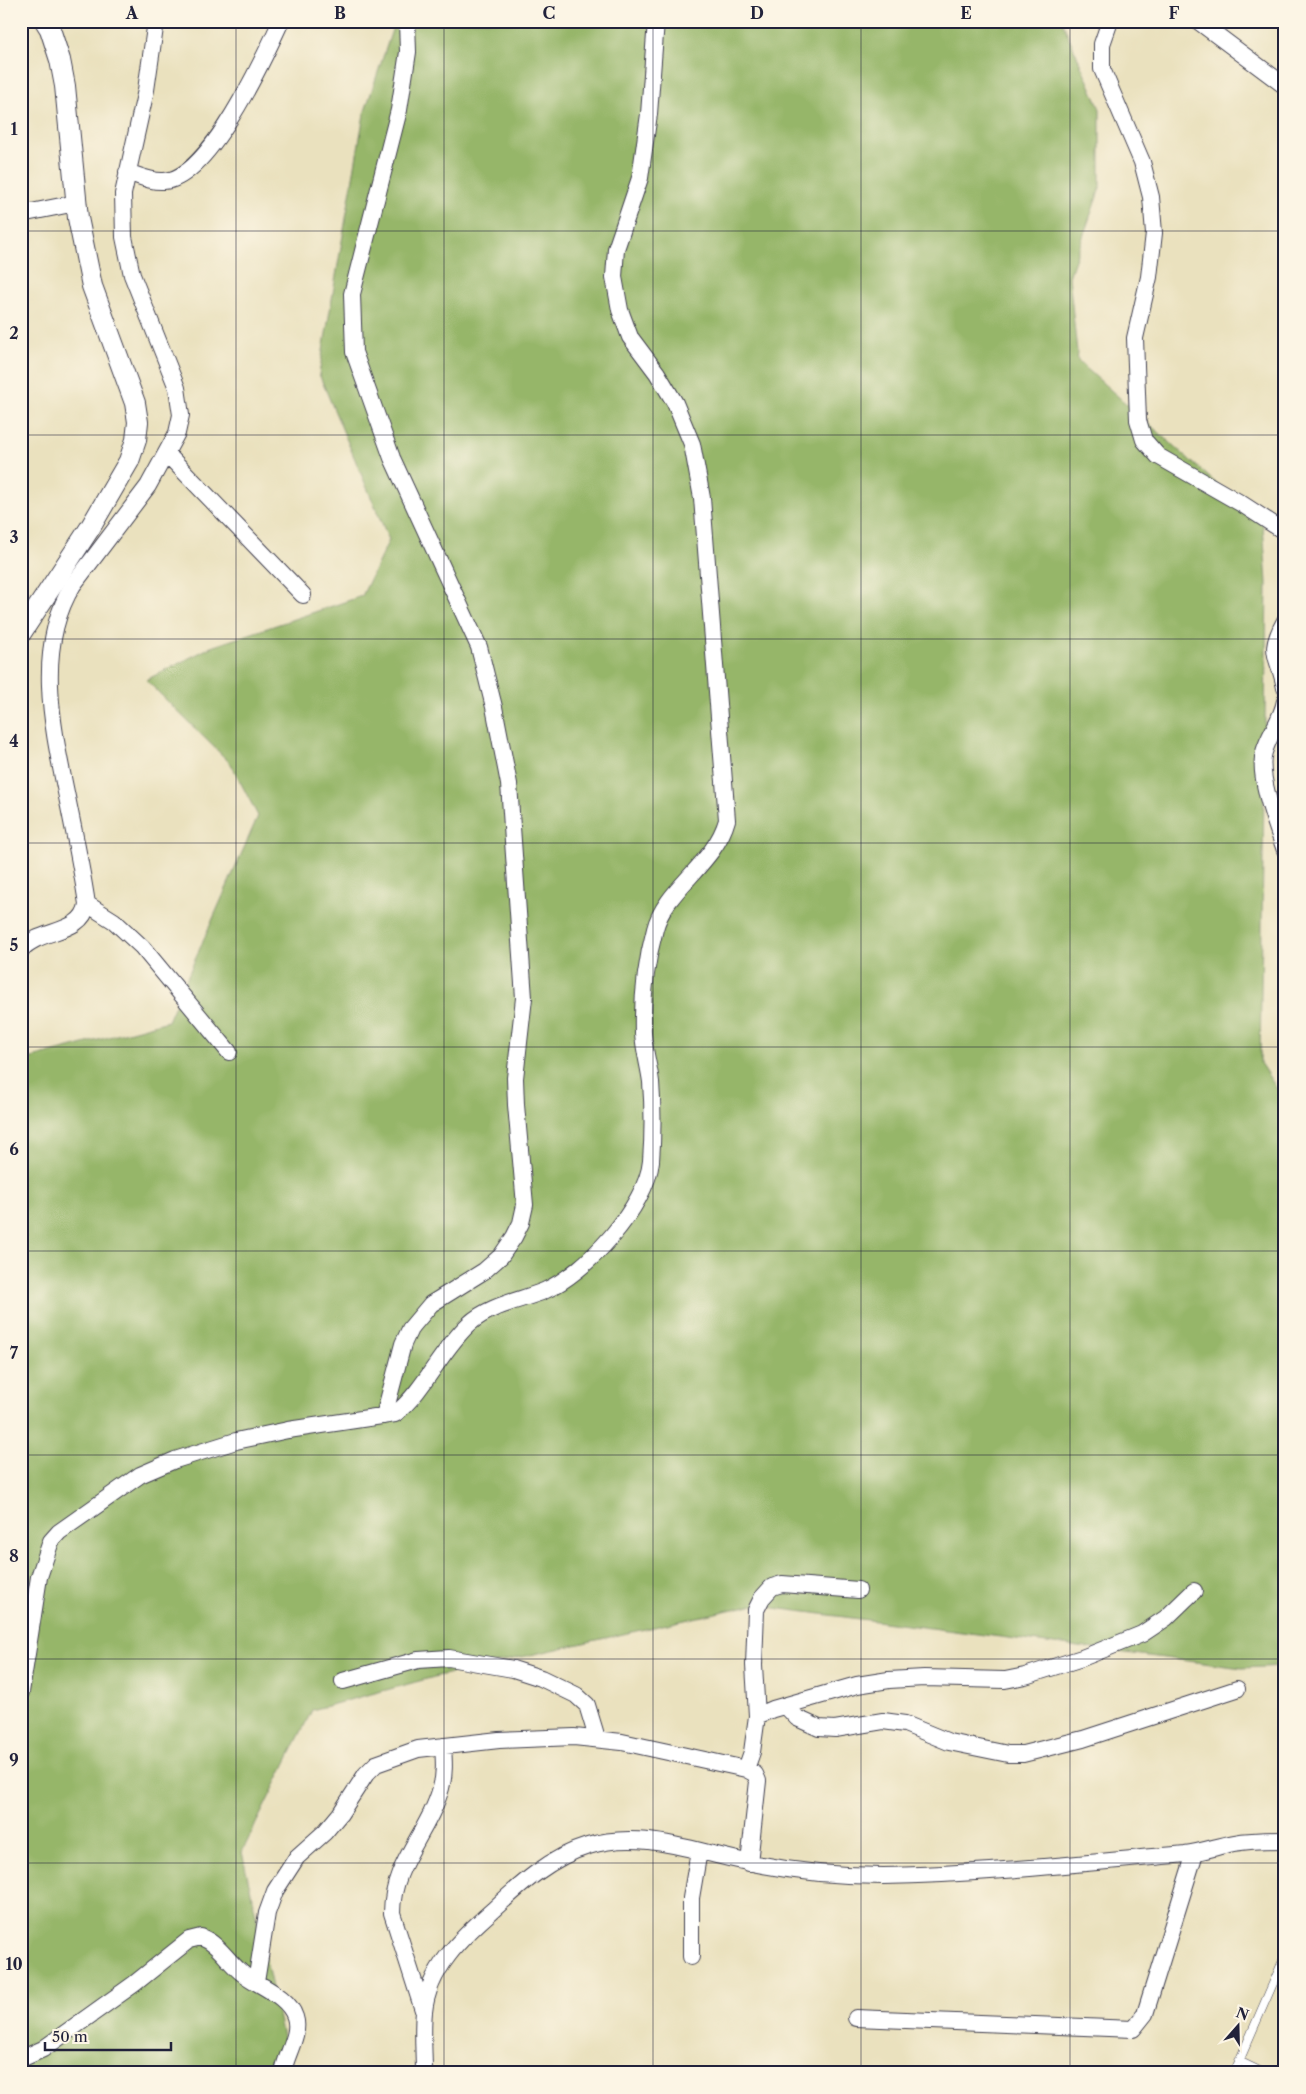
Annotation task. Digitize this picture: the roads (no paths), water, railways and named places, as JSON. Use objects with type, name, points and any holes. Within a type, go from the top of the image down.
[{"type":"street","points":[[21,633],[111,494],[129,460],[136,440],[138,422],[135,403],[92,286],[76,203],[60,60],[50,29],[45,21]]},
{"type":"street","points":[[21,950],[35,938],[77,923],[83,917],[87,904],[51,711],[52,649],[65,598],[148,486],[177,433],[181,414],[180,400],[132,274],[124,237],[123,194],[146,90],[156,21]]},
{"type":"street","points":[[127,172],[149,179],[166,181],[188,173],[222,130],[254,80],[281,21]]},
{"type":"street","points":[[384,1416],[410,1329],[431,1304],[484,1271],[501,1256],[521,1223],[525,1205],[515,1078],[524,998],[509,784],[494,707],[479,647],[392,458],[354,352],[352,294],[399,110],[408,52],[407,21]]},
{"type":"street","points":[[21,1692],[39,1577],[51,1541],[72,1522],[140,1475],[175,1460],[236,1441],[304,1427],[394,1414],[407,1404],[452,1341],[470,1323],[487,1312],[546,1290],[575,1273],[615,1234],[648,1178],[651,1162],[651,1081],[643,1034],[650,949],[656,925],[664,909],[713,851],[724,834],[727,820],[702,498],[692,444],[675,403],[657,373],[630,336],[620,310],[614,278],[616,249],[640,178],[649,114],[656,21]]},
{"type":"street","points":[[1110,21],[1102,44],[1102,68],[1142,162],[1151,197],[1154,233],[1149,277],[1135,338],[1138,420],[1144,440],[1158,456],[1242,504],[1285,532]]},
{"type":"street","points":[[1198,21],[1285,86]]},
{"type":"street","points":[[21,214],[76,203]]},
{"type":"street","points":[[167,454],[303,595]]},
{"type":"street","points":[[1285,621],[1274,642],[1274,652],[1282,673],[1285,688]]},
{"type":"street","points":[[1285,701],[1264,753],[1262,763],[1267,788],[1285,850]]},
{"type":"street","points":[[87,904],[114,921],[142,947],[229,1052]]},
{"type":"street","points":[[746,1769],[752,1752],[757,1716],[754,1639],[756,1610],[762,1598],[772,1588],[782,1584],[858,1590]]},
{"type":"street","points":[[757,1716],[772,1709],[857,1685],[889,1680],[924,1678],[997,1680],[1024,1676],[1114,1646],[1154,1628],[1194,1591]]},
{"type":"street","points":[[343,1681],[418,1660],[448,1658],[513,1669],[541,1678],[576,1695],[587,1705],[597,1738]]},
{"type":"street","points":[[786,1706],[797,1718],[819,1728],[835,1729],[883,1721],[905,1724],[949,1742],[1008,1754],[1022,1754],[1083,1740],[1237,1689]]},
{"type":"street","points":[[256,1982],[267,1913],[275,1891],[297,1858],[325,1832],[340,1814],[366,1774],[376,1764],[418,1749],[499,1740],[597,1738],[746,1769],[755,1774],[758,1781],[748,1863]]},
{"type":"street","points":[[424,2012],[392,1913],[392,1897],[401,1869],[435,1805],[441,1789],[444,1765],[442,1746]]},
{"type":"street","points":[[424,2073],[424,2012],[429,1988],[444,1960],[474,1927],[510,1894],[551,1862],[588,1846],[617,1840],[646,1840],[748,1863],[816,1872],[881,1876],[1032,1868],[1195,1853],[1233,1843],[1285,1840]]},
{"type":"street","points":[[692,1957],[691,1898],[699,1851]]},
{"type":"street","points":[[856,2018],[1132,2029],[1146,2014],[1195,1853]]},
{"type":"street","points":[[21,2059],[42,2049],[134,1984],[190,1940],[201,1938],[218,1948],[242,1972],[285,2002],[295,2016],[296,2027],[283,2073]]},
{"type":"lane","points":[[1234,2073],[1285,1956]]},
{"type":"lane","points":[[1239,2062],[1264,2073]]}]
